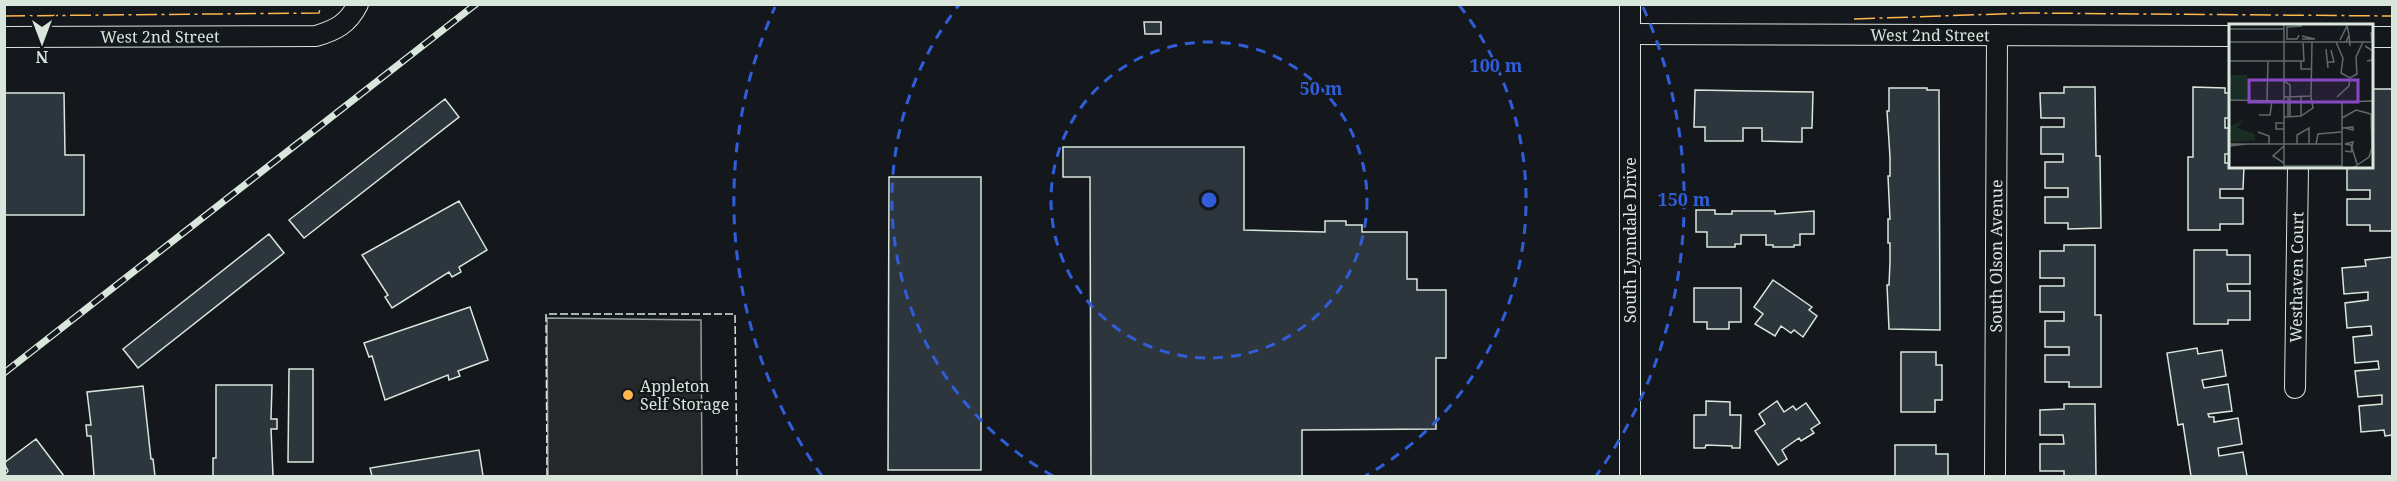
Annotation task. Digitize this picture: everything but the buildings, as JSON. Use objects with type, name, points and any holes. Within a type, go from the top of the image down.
[{"type":"street","name":"West 2nd Street","points":[[4,37],[316,36],[337,30],[352,16],[358,4]]},
{"type":"street","name":"South Lynndale Drive","points":[[1630,4],[1630,477]]},
{"type":"street","name":"West 2nd Street","points":[[1630,33],[2229,36]]},
{"type":"street","name":"South Olson Avenue","points":[[1995,477],[1997,34]]},
{"type":"street","points":[[2373,37],[2392,37]]},
{"type":"street","name":"Westhaven Court","points":[[2295,388],[2298,168]]},
{"type":"shaded area","name":"Appleton Self Storage","points":[[547,318],[701,320],[702,476],[548,476]]},
{"type":"railway","points":[[4,373],[476,4]]},
{"type":"fence","points":[[547,476],[546,314],[735,314],[737,476]]},
{"type":"power","points":[[4,16],[319,13],[321,4]]},
{"type":"power","points":[[1854,19],[2028,13],[2392,16]]},
{"type":"place","name":"Appleton Self Storage","points":[[628,395]]}]
